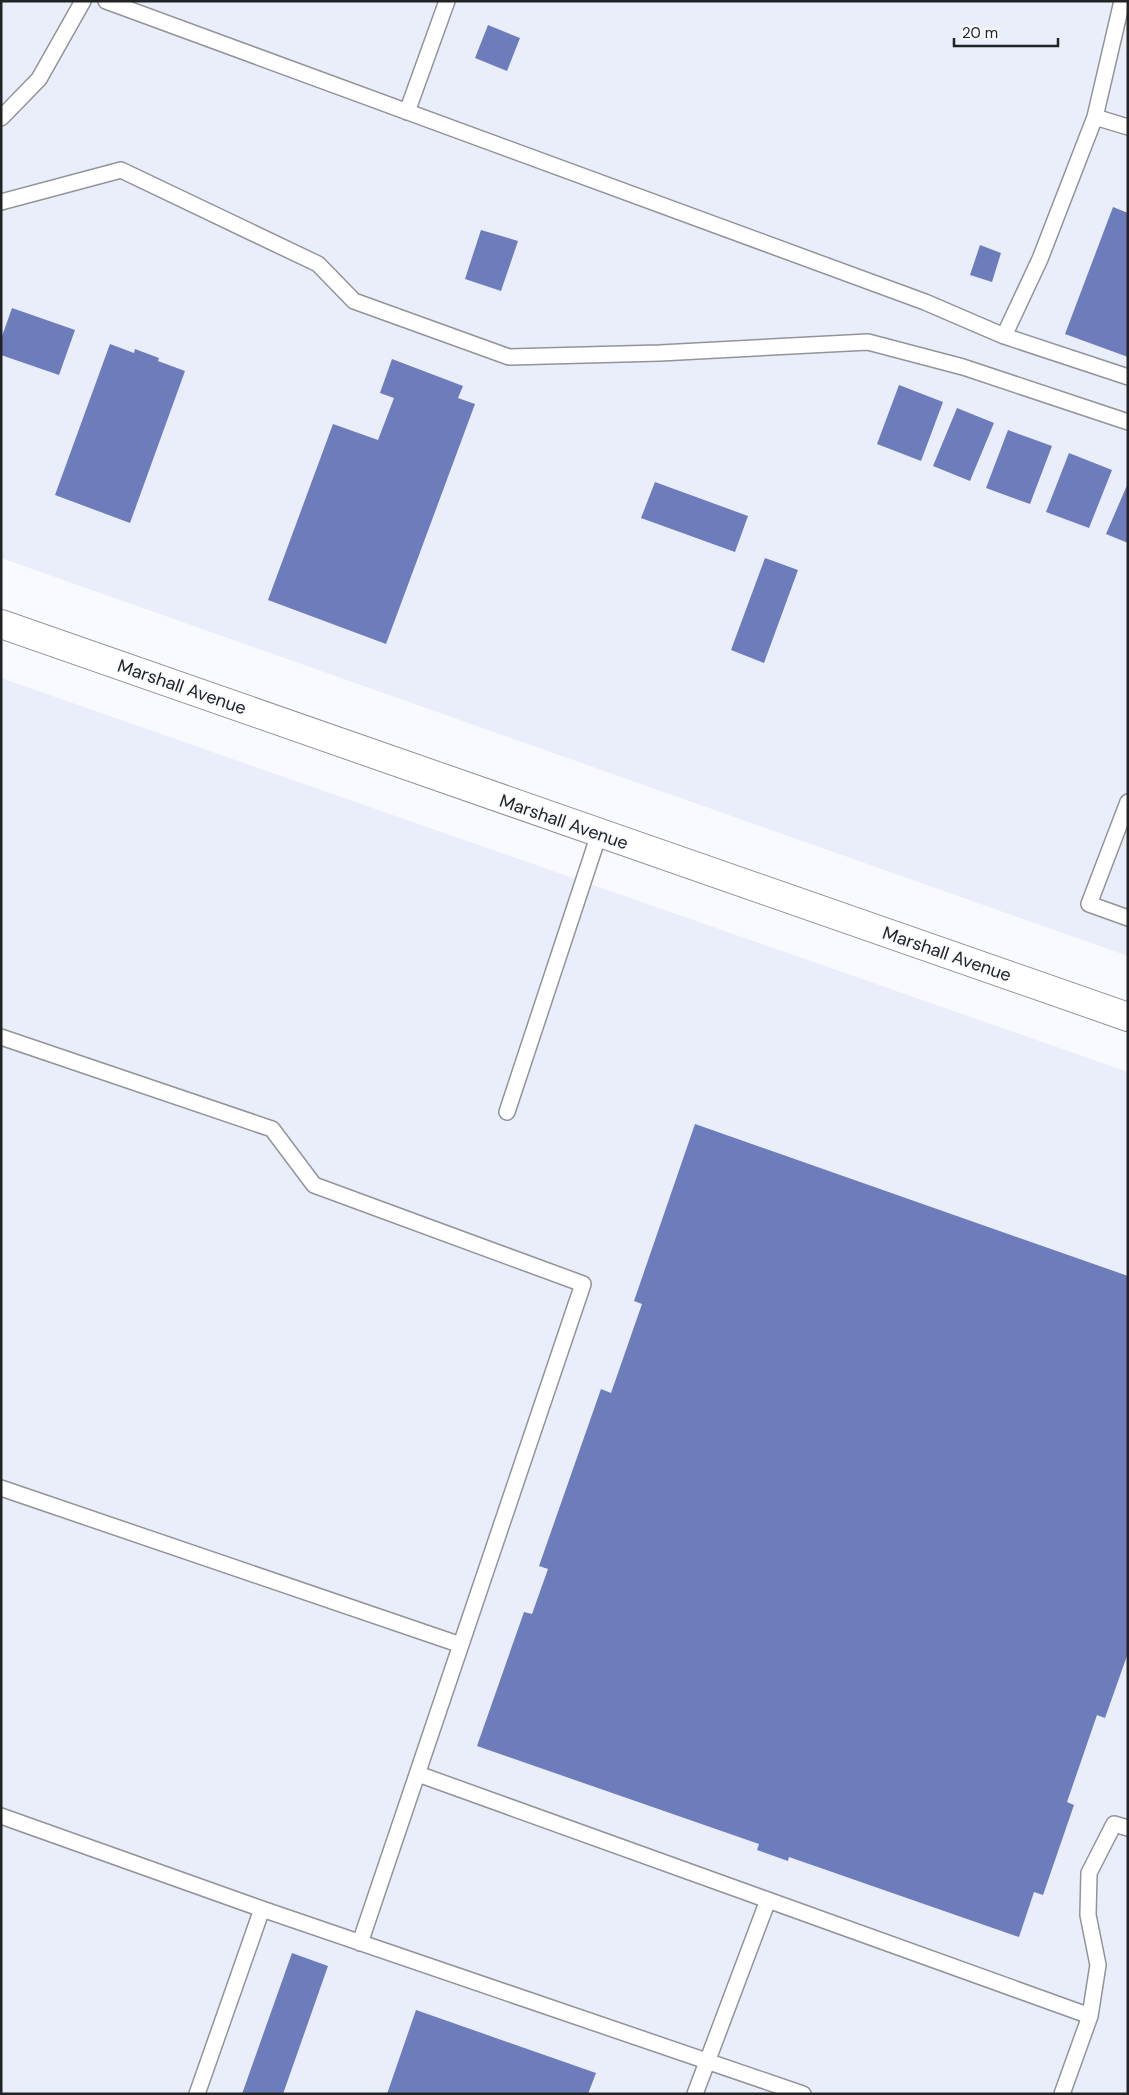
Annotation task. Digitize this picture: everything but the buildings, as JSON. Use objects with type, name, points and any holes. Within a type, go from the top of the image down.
[{"type":"street","name":"Marshall Avenue","points":[[1,624],[1128,1017]]},
{"type":"lane","points":[[1,118],[39,79],[83,1]]},
{"type":"lane","points":[[106,1],[925,302],[1004,336],[1128,377]]},
{"type":"lane","points":[[407,112],[447,1]]},
{"type":"lane","points":[[1004,336],[1040,259],[1095,117],[1122,1]]},
{"type":"lane","points":[[1095,117],[1128,127]]},
{"type":"lane","points":[[1,202],[121,170],[318,264],[354,302],[509,357],[660,353],[868,342],[963,367],[1128,422]]},
{"type":"lane","points":[[1128,802],[1090,904],[1128,918]]},
{"type":"lane","points":[[507,1112],[599,834]]},
{"type":"lane","points":[[1,1037],[272,1129],[314,1185],[583,1284],[360,1943]]},
{"type":"lane","points":[[1,1488],[461,1645]]},
{"type":"lane","points":[[418,1774],[1090,2016]]},
{"type":"lane","points":[[1,1816],[360,1943],[803,2094]]},
{"type":"lane","points":[[1062,2094],[1090,2016],[1098,1965],[1088,1915],[1090,1872],[1114,1824],[1128,1828]]},
{"type":"lane","points":[[695,2094],[768,1900]]},
{"type":"lane","points":[[197,2094],[262,1909]]},
{"type":"shaded area","points":[[1,1],[1128,1],[1128,956],[1,558]]},
{"type":"shaded area","points":[[1,678],[1128,1072],[1128,2094],[1,2094]]}]
